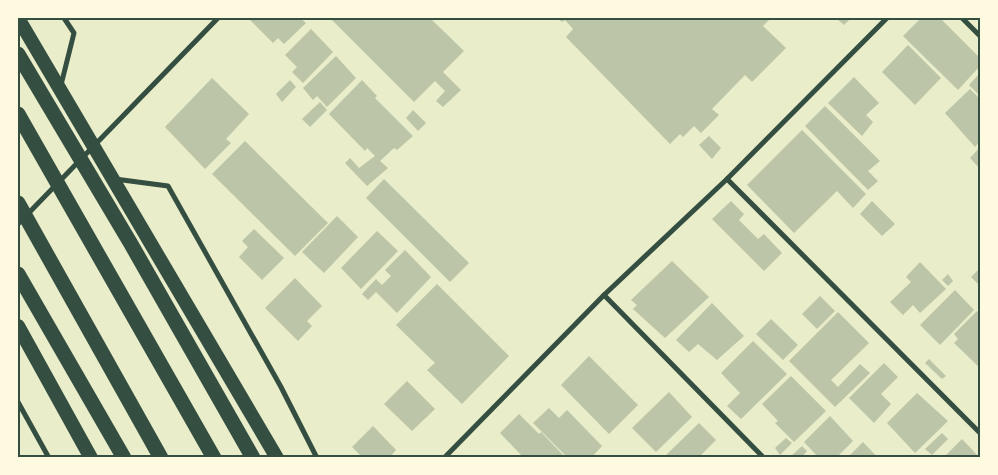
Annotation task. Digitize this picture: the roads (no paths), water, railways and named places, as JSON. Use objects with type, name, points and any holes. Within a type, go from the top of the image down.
[{"type":"highway","points":[[18,18],[95,145],[277,458]]},
{"type":"highway","points":[[18,54],[131,244],[253,458]]},
{"type":"highway","points":[[18,114],[214,458]]},
{"type":"highway","points":[[18,203],[161,458]]},
{"type":"highway","points":[[18,274],[124,458]]},
{"type":"highway","points":[[18,326],[91,458]]},
{"type":"street","points":[[60,87],[74,32],[64,18]]},
{"type":"street","points":[[18,224],[218,18]]},
{"type":"street","points":[[444,458],[604,295],[727,179],[887,18]]},
{"type":"street","points":[[962,18],[980,36]]},
{"type":"street","points":[[114,179],[168,186],[281,387],[317,458]]},
{"type":"street","points":[[727,179],[980,433]]},
{"type":"street","points":[[604,295],[764,458]]},
{"type":"street","points":[[18,402],[48,458]]}]
